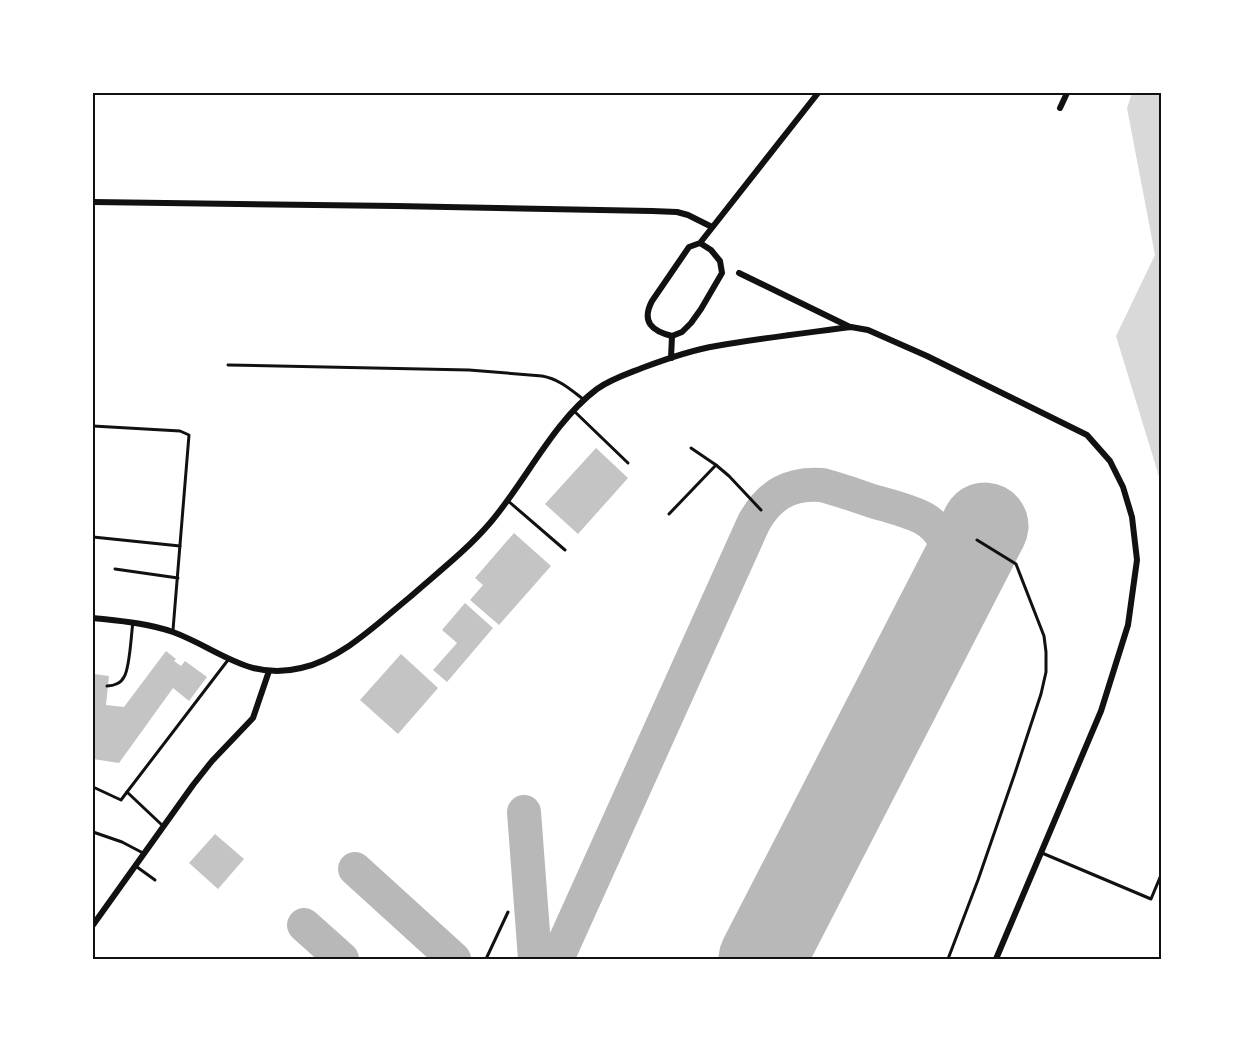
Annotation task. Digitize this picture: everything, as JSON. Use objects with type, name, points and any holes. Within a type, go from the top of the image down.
[{"type":"street","points":[[700,243],[711,250],[720,261],[722,273],[701,309],[682,332],[672,336],[660,333],[652,328],[648,321],[648,309],[689,247],[700,243],[818,93]]},
{"type":"street","points":[[1060,108],[1067,93]]},
{"type":"street","points":[[93,202],[677,212],[712,227]]},
{"type":"street","points":[[740,273],[851,327],[868,330],[927,356],[1087,435],[1110,461],[1123,487],[1132,517],[1137,560],[1128,625],[1101,711],[996,959]]},
{"type":"street","points":[[93,618],[147,624],[173,632],[247,667],[270,671],[300,668],[330,658],[445,568],[490,523],[562,423],[597,389],[614,378],[663,360],[715,346],[851,327]]},
{"type":"street","points":[[671,358],[672,336]]},
{"type":"street","points":[[93,925],[193,784],[253,718],[270,671]]},
{"type":"lane","points":[[228,365],[470,370],[542,376],[553,378],[585,400]]},
{"type":"lane","points":[[574,411],[628,463]]},
{"type":"lane","points":[[93,426],[180,431],[189,435],[173,632]]},
{"type":"lane","points":[[691,448],[729,476],[761,510]]},
{"type":"lane","points":[[669,514],[716,465]]},
{"type":"lane","points":[[507,500],[565,550]]},
{"type":"lane","points":[[93,537],[180,546]]},
{"type":"lane","points":[[948,959],[1015,773],[1046,672],[1044,636],[1016,564],[977,540]]},
{"type":"lane","points":[[116,569],[178,578]]},
{"type":"lane","points":[[107,686],[114,686],[124,678],[133,622]]},
{"type":"lane","points":[[93,788],[121,800],[229,659]]},
{"type":"lane","points":[[127,792],[163,826]]},
{"type":"lane","points":[[93,832],[122,842],[143,853]]},
{"type":"lane","points":[[1041,852],[1151,899],[1161,875]]},
{"type":"lane","points":[[135,865],[154,880]]},
{"type":"lane","points":[[486,959],[508,912]]},
{"type":"shaded area","points":[[1132,93],[1161,93],[1161,483],[1116,336],[1155,255],[1127,108]]},
{"type":"building","points":[[596,448],[628,478],[578,534],[545,504]]},
{"type":"building","points":[[514,533],[551,566],[499,625],[470,600],[483,585],[475,578]]},
{"type":"building","points":[[465,603],[493,628],[447,682],[433,670],[457,643],[442,630]]},
{"type":"building","points":[[166,651],[181,666],[185,661],[207,677],[189,701],[173,688],[119,763],[93,759],[94,674],[109,676],[106,705],[124,707]]},
{"type":"building","points":[[401,654],[438,688],[398,734],[360,700]]},
{"type":"building","points":[[215,834],[244,859],[218,889],[189,863]]},
{"type":"taxiway","points":[[557,959],[754,522],[774,497],[791,488],[822,485],[923,518],[942,535],[952,560],[951,580],[944,603]]},
{"type":"taxiway","points":[[524,812],[535,959]]},
{"type":"taxiway","points":[[355,869],[454,959]]},
{"type":"taxiway","points":[[304,925],[342,959]]},
{"type":"runway","points":[[762,959],[985,526]]}]
